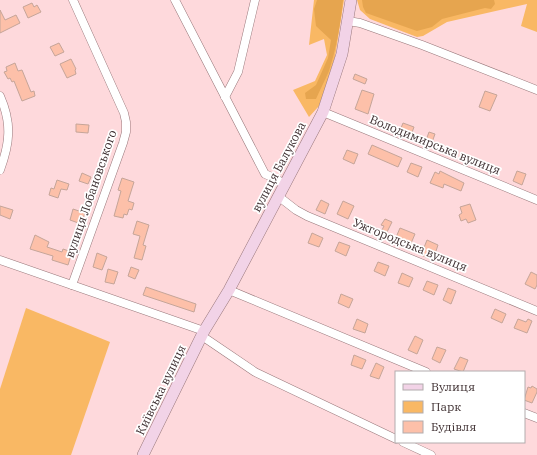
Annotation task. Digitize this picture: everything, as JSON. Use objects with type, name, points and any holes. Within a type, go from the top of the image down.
[{"type":"main road","name":"вулиця Балукова","points":[[203,334],[229,290],[324,112],[338,68],[351,0]]},
{"type":"main road","name":"Київська вулиця","points":[[142,455],[203,334]]},
{"type":"street","name":"вулиця Лобановського","points":[[72,285],[126,132],[126,122],[120,101],[74,0]]},
{"type":"street","points":[[175,0],[265,174],[285,184]]},
{"type":"street","points":[[225,97],[238,72],[254,0]]},
{"type":"street","points":[[348,21],[360,23],[422,45],[537,90]]},
{"type":"street","points":[[0,96],[7,116],[8,126],[6,148],[0,170]]},
{"type":"street","name":"Володимирська вулиця","points":[[324,112],[537,200]]},
{"type":"street","name":"Ужгородська вулиця","points":[[278,196],[296,210],[307,216],[537,311]]},
{"type":"street","points":[[0,260],[203,334],[255,372],[395,439]]},
{"type":"street","points":[[229,290],[424,371]]},
{"type":"street","points":[[525,413],[537,418]]},
{"type":"street","points":[[405,443],[431,455]]},
{"type":"green space","points":[[314,0],[344,0],[335,57],[319,106],[309,117],[293,90],[315,81],[327,55],[324,39],[309,45]]},
{"type":"green space","points":[[357,0],[537,0],[537,32],[521,26],[527,4],[447,22],[423,36],[417,37],[370,19],[360,10]]},
{"type":"green space","points":[[26,308],[110,342],[71,455],[0,455],[0,389]]},
{"type":"shaded area","points":[[317,0],[343,0],[338,36],[329,71],[316,99],[306,99],[305,93],[316,85],[328,58],[331,40],[316,26],[314,9]]},
{"type":"shaded area","points":[[362,0],[494,0],[495,4],[491,9],[485,8],[442,19],[432,27],[417,31],[366,13]]},
{"type":"building","points":[[32,3],[34,7],[37,5],[41,12],[28,18],[23,7]]},
{"type":"building","points":[[0,10],[5,20],[16,15],[20,23],[0,33]]},
{"type":"building","points":[[59,43],[64,52],[55,56],[50,47]]},
{"type":"building","points":[[71,59],[76,69],[76,74],[67,78],[60,64]]},
{"type":"building","points":[[15,63],[18,71],[22,70],[31,92],[34,91],[35,96],[22,101],[14,81],[12,82],[10,78],[8,79],[4,72],[7,71],[6,67]]},
{"type":"building","points":[[355,74],[367,79],[365,84],[353,79]]},
{"type":"building","points":[[362,90],[374,94],[368,114],[355,109]]},
{"type":"building","points":[[485,91],[497,95],[490,111],[479,107]]},
{"type":"building","points":[[403,123],[414,127],[410,138],[399,133]]},
{"type":"building","points":[[76,124],[89,125],[88,133],[76,132]]},
{"type":"building","points":[[429,132],[435,134],[431,145],[425,143]]},
{"type":"building","points":[[372,145],[402,158],[398,167],[368,154]]},
{"type":"building","points":[[347,150],[358,154],[354,164],[343,159]]},
{"type":"building","points":[[411,163],[422,167],[418,177],[407,172]]},
{"type":"building","points":[[440,171],[464,183],[461,191],[444,184],[443,188],[430,183],[435,172],[439,174]]},
{"type":"building","points":[[517,171],[526,174],[522,185],[513,181]]},
{"type":"building","points":[[82,173],[91,177],[88,184],[79,181]]},
{"type":"building","points":[[122,178],[134,182],[128,201],[134,203],[132,210],[129,209],[127,215],[124,214],[123,218],[114,216],[121,191],[118,190]]},
{"type":"building","points":[[57,180],[69,184],[67,190],[61,189],[58,198],[49,195],[51,188],[54,189]]},
{"type":"building","points":[[321,200],[329,204],[325,214],[316,210]]},
{"type":"building","points":[[343,201],[354,206],[348,219],[337,214]]},
{"type":"building","points":[[470,204],[476,220],[468,223],[466,219],[461,221],[459,215],[462,213],[460,207]]},
{"type":"building","points":[[0,206],[13,210],[10,219],[0,215]]},
{"type":"building","points":[[73,209],[85,213],[81,224],[70,220]]},
{"type":"building","points":[[385,219],[392,222],[386,234],[381,232],[384,226],[381,225]]},
{"type":"building","points":[[137,221],[149,225],[143,245],[146,246],[142,260],[134,258],[140,236],[133,234]]},
{"type":"building","points":[[400,228],[415,234],[409,248],[394,242]]},
{"type":"building","points":[[312,233],[323,238],[319,247],[308,243]]},
{"type":"building","points":[[35,235],[49,242],[47,247],[62,252],[63,249],[72,252],[68,265],[52,260],[53,256],[30,249]]},
{"type":"building","points":[[427,240],[438,245],[433,260],[421,255]]},
{"type":"building","points":[[339,242],[350,246],[346,256],[335,251]]},
{"type":"building","points":[[97,253],[107,257],[102,270],[93,267]]},
{"type":"building","points":[[378,262],[389,266],[385,276],[374,271]]},
{"type":"building","points":[[131,267],[139,270],[135,279],[128,276]]},
{"type":"building","points":[[108,269],[118,272],[114,284],[105,282]]},
{"type":"building","points":[[531,272],[537,275],[537,285],[535,289],[525,284]]},
{"type":"building","points":[[402,273],[413,278],[409,287],[398,283]]},
{"type":"building","points":[[427,281],[438,285],[434,295],[423,290]]},
{"type":"building","points":[[146,287],[196,304],[194,312],[143,295]]},
{"type":"building","points":[[448,288],[456,291],[451,304],[443,300]]},
{"type":"building","points":[[341,294],[353,299],[349,308],[338,303]]},
{"type":"building","points":[[495,309],[506,314],[502,323],[491,318]]},
{"type":"building","points":[[357,319],[368,324],[365,333],[353,329]]},
{"type":"building","points":[[518,319],[526,322],[528,319],[532,321],[527,333],[514,328]]},
{"type":"building","points":[[415,336],[423,340],[417,354],[408,350]]},
{"type":"building","points":[[437,347],[446,350],[440,363],[432,359]]},
{"type":"building","points":[[354,355],[366,360],[362,369],[351,365]]},
{"type":"building","points":[[460,357],[468,360],[463,371],[454,369]]},
{"type":"building","points":[[376,363],[384,367],[379,379],[370,376]]},
{"type":"building","points":[[532,386],[537,389],[532,403],[525,400],[528,387],[531,388]]}]
